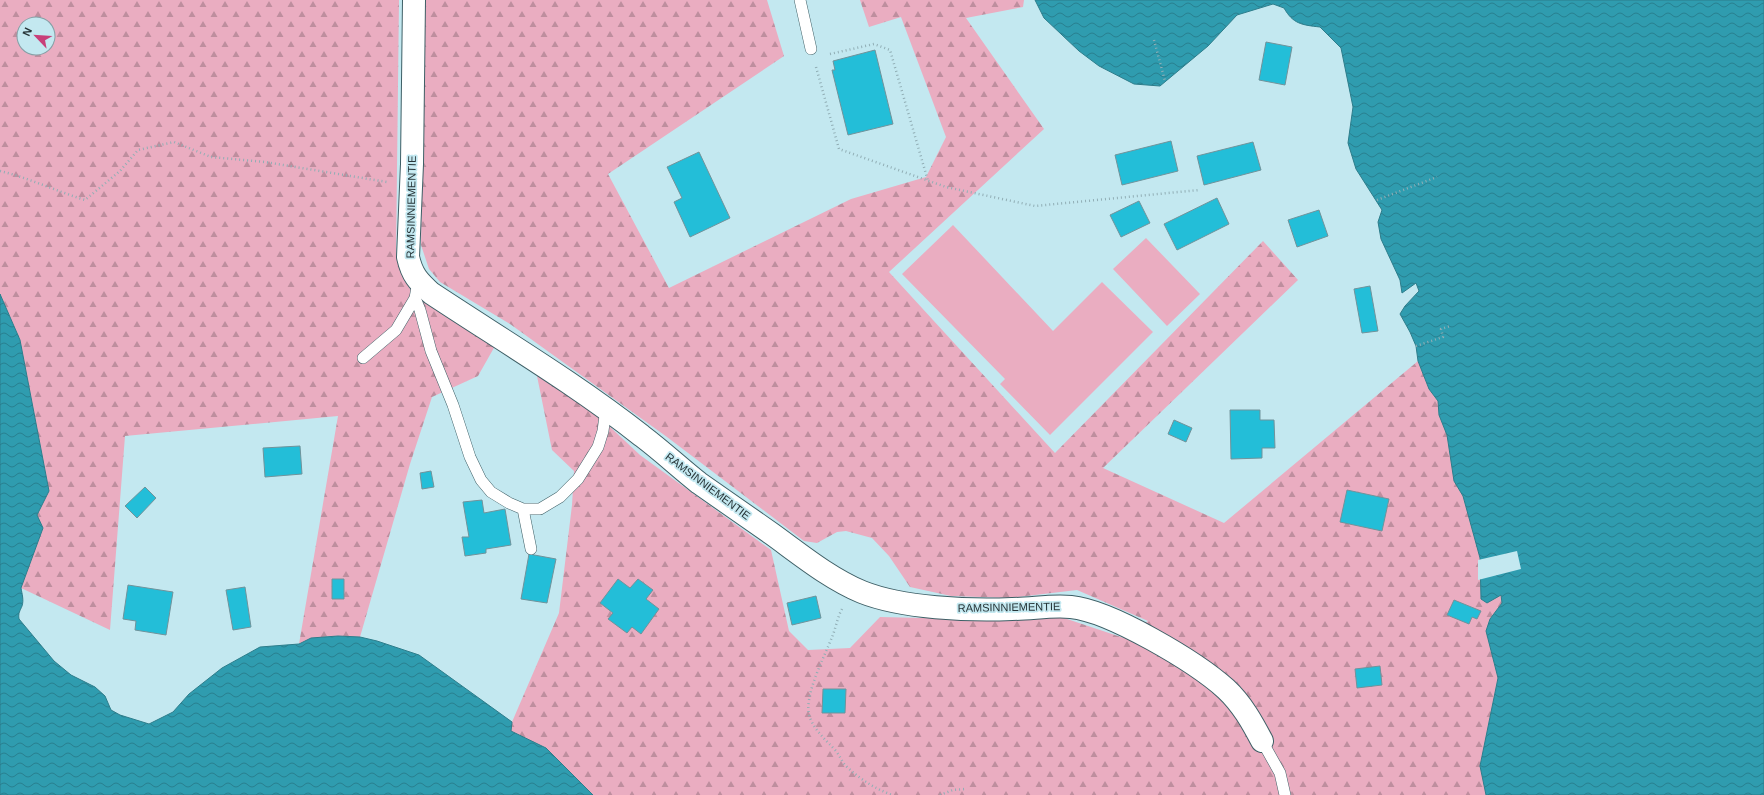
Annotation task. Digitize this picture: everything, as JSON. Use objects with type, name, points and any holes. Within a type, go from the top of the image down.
[{"type":"street","name":"RAMSINNIEMENTIE","points":[[414,0],[411,186],[408,257],[417,290],[431,293],[606,408],[698,482],[834,579],[852,588],[882,599],[944,608],[1014,610],[1056,606],[1074,607],[1095,613],[1116,621],[1162,645],[1214,679],[1227,690],[1242,707],[1262,741]]},
{"type":"lane","points":[[800,0],[811,50]]},
{"type":"lane","points":[[363,358],[396,330],[417,290]]},
{"type":"lane","points":[[417,290],[420,310],[431,351],[453,405],[470,457],[481,480],[491,492],[509,503],[523,509],[540,509],[560,497],[578,479],[598,446],[603,431],[606,408]]},
{"type":"lane","points":[[523,509],[531,549]]},
{"type":"lane","points":[[1262,741],[1280,773],[1285,795]]},
{"type":"path","points":[[1154,40],[1165,81]]},
{"type":"path","points":[[848,50],[874,44],[890,50],[928,181]]},
{"type":"path","points":[[811,50],[839,149],[946,187],[1035,206],[1199,190]]},
{"type":"path","points":[[0,170],[25,177],[54,190],[85,200],[120,171],[138,150],[174,142],[211,156],[265,162],[411,186]]},
{"type":"path","points":[[1377,200],[1437,177]]},
{"type":"path","points":[[1416,346],[1443,337],[1441,328],[1450,326]]},
{"type":"path","points":[[852,588],[836,621],[833,636],[813,684],[808,707],[809,717],[821,737],[837,752],[846,765],[873,788],[892,795]]},
{"type":"path","points":[[940,795],[953,790],[965,789]]},
{"type":"green space","points":[[0,0],[399,0],[396,257],[410,289],[495,346],[478,376],[432,397],[410,464],[360,637],[321,637],[299,644],[338,416],[125,436],[110,630],[21,588],[43,528],[37,515],[49,491],[20,340],[0,294]]},
{"type":"green space","points":[[424,0],[767,0],[784,56],[608,174],[669,288],[851,199],[926,177],[946,137],[901,17],[869,27],[860,0],[1024,0],[1023,7],[966,18],[1044,129],[889,272],[1055,453],[1263,241],[1298,280],[1103,468],[1224,523],[1418,361],[1429,389],[1438,401],[1439,415],[1447,435],[1454,481],[1463,496],[1480,558],[1481,599],[1487,603],[1501,594],[1502,603],[1490,619],[1486,631],[1498,678],[1480,766],[1486,795],[593,795],[546,748],[510,731],[512,722],[559,613],[572,505],[574,471],[552,450],[536,371],[592,410],[640,455],[771,550],[789,631],[808,650],[850,648],[880,617],[1012,620],[1061,617],[1124,638],[1148,621],[1077,590],[1009,598],[951,596],[910,587],[889,556],[872,538],[846,531],[837,532],[817,543],[804,541],[667,437],[510,324],[440,282],[429,269],[421,245]]},
{"type":"green space","points":[[953,225],[1053,331],[1102,282],[1153,332],[1050,435],[1000,384],[1005,379],[902,274]]},
{"type":"green space","points":[[1146,238],[1200,294],[1167,326],[1113,269]]},
{"type":"water","points":[[1035,0],[1764,0],[1764,795],[1486,795],[1480,766],[1498,678],[1486,631],[1490,619],[1502,603],[1501,595],[1487,603],[1481,599],[1480,558],[1463,496],[1454,481],[1447,435],[1439,415],[1438,401],[1429,389],[1418,361],[1416,346],[1400,314],[1405,306],[1419,291],[1416,283],[1402,293],[1400,280],[1381,239],[1378,222],[1382,210],[1356,169],[1348,143],[1353,107],[1341,48],[1320,27],[1299,23],[1287,13],[1284,8],[1273,4],[1237,15],[1208,46],[1160,86],[1134,84],[1099,66],[1079,51],[1044,18]]},
{"type":"water","points":[[0,294],[20,340],[49,491],[37,515],[43,528],[21,588],[23,602],[19,619],[54,661],[71,675],[95,687],[105,696],[111,710],[120,715],[149,724],[173,712],[189,694],[222,668],[260,647],[299,644],[311,638],[338,636],[360,637],[419,655],[512,722],[511,731],[546,748],[593,795],[0,795]]},
{"type":"pier","points":[[1517,551],[1521,569],[1478,580],[1478,560]]},
{"type":"building","points":[[1266,42],[1292,47],[1285,85],[1259,80]]},
{"type":"building","points":[[875,50],[893,124],[848,135],[832,70],[835,70],[833,61]]},
{"type":"building","points":[[1171,141],[1178,171],[1122,185],[1115,155]]},
{"type":"building","points":[[1253,142],[1261,170],[1204,185],[1197,156]]},
{"type":"building","points":[[699,152],[730,218],[690,237],[674,202],[682,198],[667,167]]},
{"type":"building","points":[[1217,198],[1229,224],[1177,250],[1164,224]]},
{"type":"building","points":[[1139,201],[1150,223],[1121,237],[1110,215]]},
{"type":"building","points":[[1319,210],[1328,236],[1297,247],[1288,220]]},
{"type":"building","points":[[1370,286],[1378,331],[1362,333],[1354,289]]},
{"type":"building","points":[[1230,410],[1260,410],[1260,420],[1274,420],[1275,448],[1262,448],[1262,458],[1231,459]]},
{"type":"building","points":[[1174,420],[1192,428],[1186,442],[1168,434]]},
{"type":"building","points":[[300,446],[302,474],[265,477],[263,448]]},
{"type":"building","points":[[431,471],[434,487],[422,489],[420,473]]},
{"type":"building","points":[[145,487],[156,498],[137,518],[125,506]]},
{"type":"building","points":[[1347,490],[1389,499],[1382,531],[1340,522]]},
{"type":"building","points":[[482,500],[484,513],[505,509],[511,545],[486,549],[486,553],[465,556],[462,537],[469,537],[463,502]]},
{"type":"building","points":[[529,554],[556,559],[547,603],[521,599]]},
{"type":"building","points":[[332,579],[344,579],[344,599],[332,599]]},
{"type":"building","points":[[618,579],[630,588],[638,579],[653,590],[646,599],[659,609],[641,634],[632,627],[627,633],[608,619],[613,613],[600,603]]},
{"type":"building","points":[[128,585],[173,592],[166,635],[135,630],[136,621],[123,619]]},
{"type":"building","points":[[245,587],[251,627],[233,630],[226,590]]},
{"type":"building","points":[[816,596],[821,618],[792,625],[787,603]]},
{"type":"building","points":[[1454,600],[1481,611],[1477,619],[1472,617],[1469,624],[1447,615]]},
{"type":"building","points":[[1380,666],[1382,685],[1357,688],[1355,669]]},
{"type":"building","points":[[823,689],[846,689],[845,713],[822,713]]}]
